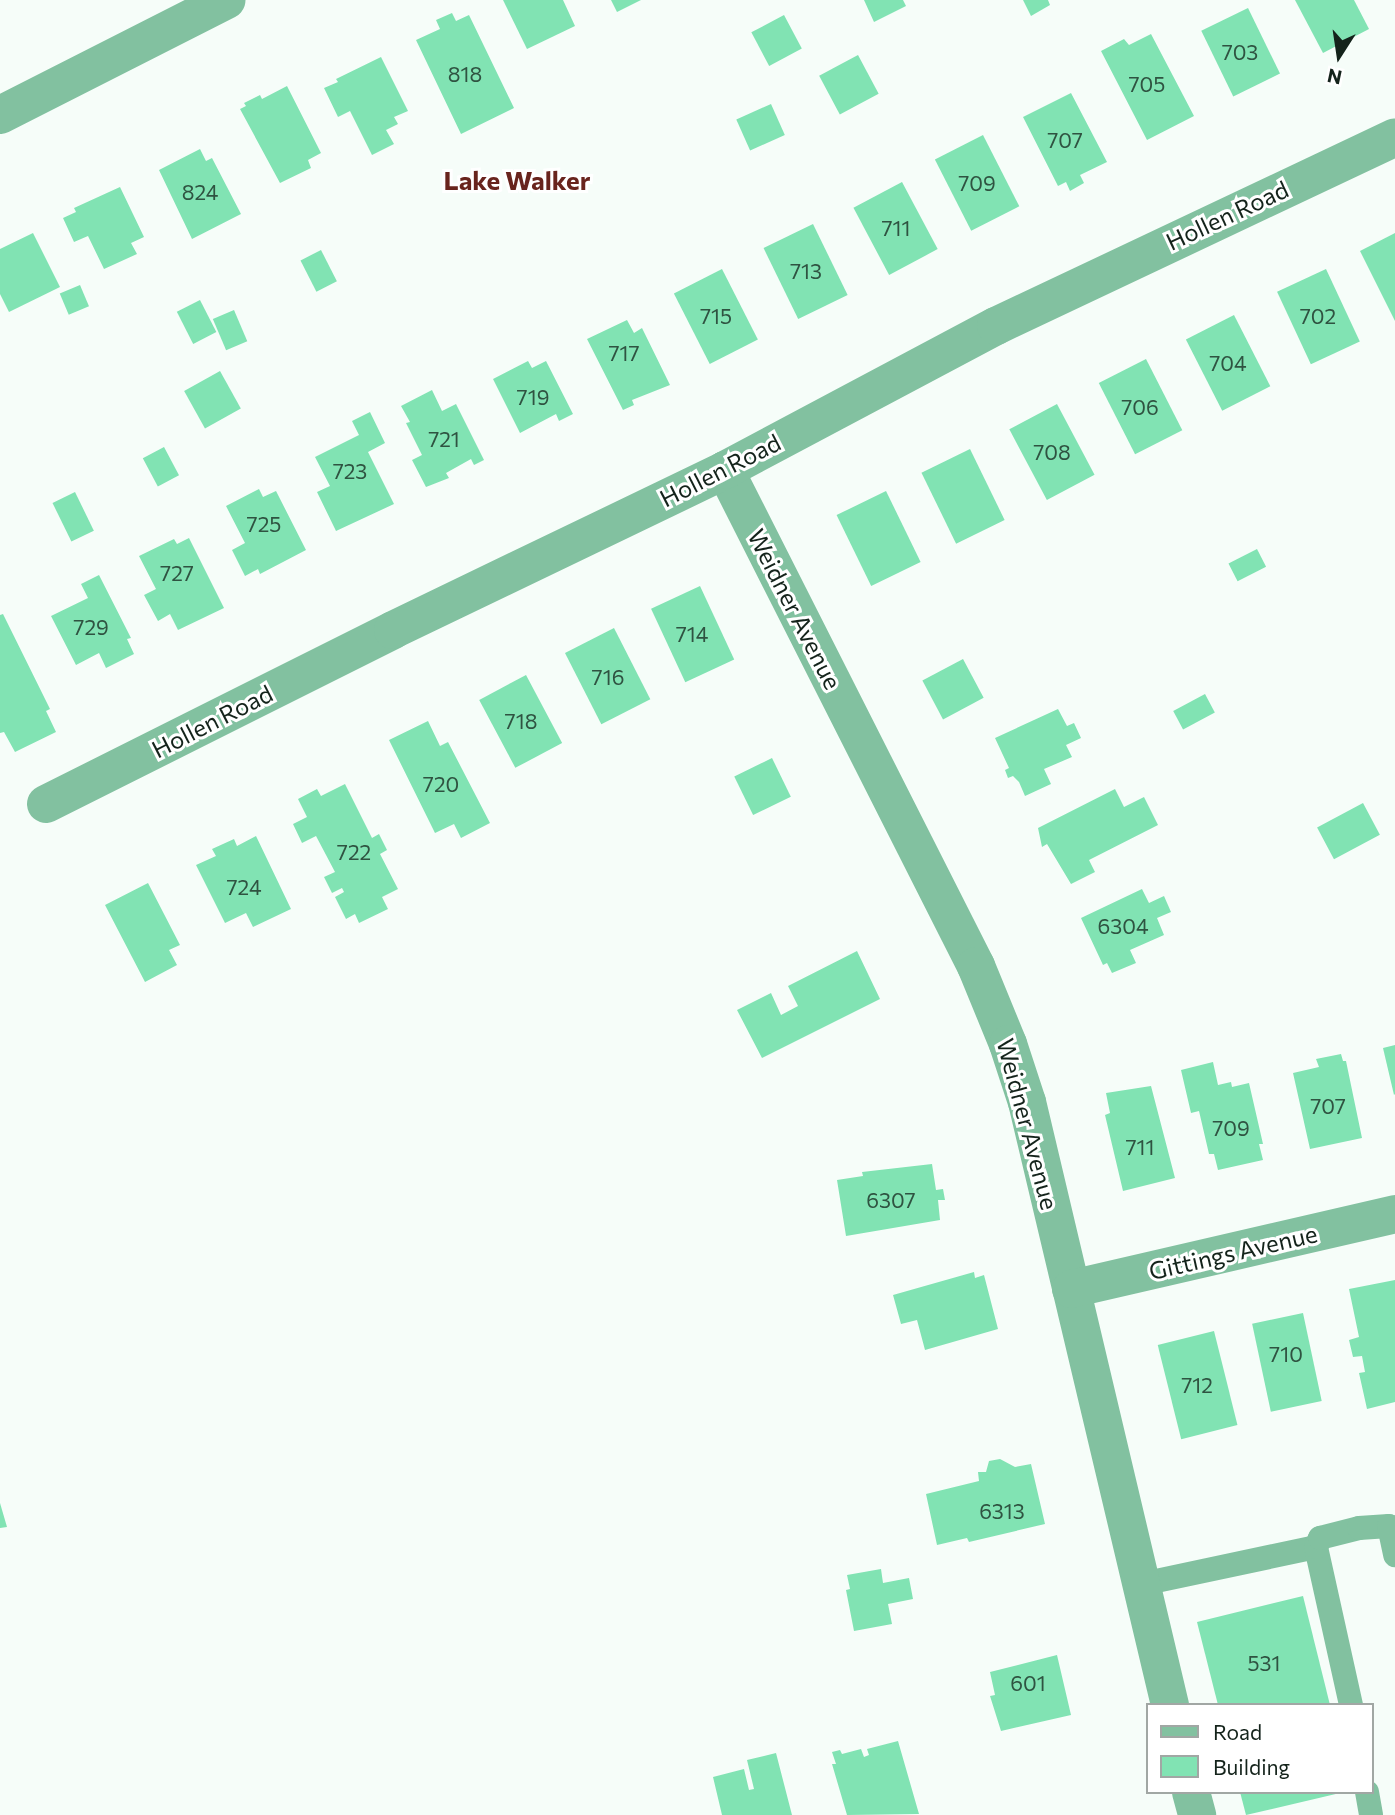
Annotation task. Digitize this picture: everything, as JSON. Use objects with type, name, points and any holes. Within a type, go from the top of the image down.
[{"type":"street","points":[[0,115],[227,0]]},
{"type":"street","name":"Hollen Road","points":[[46,804],[393,630],[725,470],[996,326],[1395,137]]},
{"type":"street","name":"Weidner Avenue","points":[[725,470],[976,966],[1008,1044],[1027,1102],[1170,1703]]},
{"type":"street","name":"Gittings Avenue","points":[[1071,1289],[1395,1214]]},
{"type":"street","points":[[1191,1794],[1196,1815]]},
{"type":"lane","points":[[1352,1703],[1315,1547],[1320,1538],[1359,1528],[1389,1526],[1395,1555]]},
{"type":"lane","points":[[1142,1584],[1315,1547]]},
{"type":"lane","points":[[1367,1794],[1371,1815]]},
{"type":"building","points":[[503,0],[563,0],[575,26],[527,49]]},
{"type":"building","points":[[611,0],[641,0],[617,12]]},
{"type":"building","points":[[864,0],[903,0],[906,6],[874,22]]},
{"type":"building","points":[[1023,0],[1048,0],[1050,5],[1031,16]]},
{"type":"building","points":[[1295,0],[1354,0],[1369,29],[1323,53]]},
{"type":"building","points":[[1248,8],[1280,74],[1233,96],[1201,31]]},
{"type":"building","points":[[452,13],[456,21],[469,15],[514,108],[461,134],[416,40],[440,29],[436,20]]},
{"type":"building","points":[[784,15],[802,49],[769,66],[751,32]]},
{"type":"building","points":[[1151,34],[1194,116],[1147,140],[1101,51],[1124,39],[1129,45]]},
{"type":"building","points":[[858,55],[879,94],[840,115],[819,76]]},
{"type":"building","points":[[381,57],[408,111],[394,117],[398,124],[386,130],[394,144],[372,155],[350,111],[338,117],[324,88],[338,82],[336,79]]},
{"type":"building","points":[[287,86],[321,153],[308,160],[311,168],[280,183],[240,109],[246,106],[244,103],[260,95],[262,99]]},
{"type":"building","points":[[1071,93],[1107,162],[1080,175],[1084,183],[1070,191],[1066,182],[1058,186],[1023,117]]},
{"type":"building","points":[[771,104],[785,135],[750,151],[736,119]]},
{"type":"building","points":[[983,135],[1019,206],[971,231],[935,160]]},
{"type":"building","points":[[200,149],[206,161],[212,158],[241,214],[192,239],[159,170]]},
{"type":"building","points":[[902,182],[938,249],[889,275],[853,208]]},
{"type":"building","points":[[120,187],[144,237],[131,243],[137,254],[104,269],[88,236],[74,242],[63,218],[76,212],[74,208]]},
{"type":"building","points":[[813,224],[848,295],[798,319],[764,248]]},
{"type":"building","points":[[33,233],[60,287],[9,312],[0,294],[0,249]]},
{"type":"building","points":[[1395,233],[1395,321],[1360,251]]},
{"type":"building","points":[[321,250],[337,281],[316,292],[301,260]]},
{"type":"building","points":[[722,269],[758,339],[710,364],[674,294]]},
{"type":"building","points":[[1326,269],[1360,342],[1311,364],[1277,292]]},
{"type":"building","points":[[80,285],[89,306],[69,315],[60,294]]},
{"type":"building","points":[[200,300],[216,332],[193,344],[177,312]]},
{"type":"building","points":[[234,310],[247,341],[226,350],[213,319]]},
{"type":"building","points":[[1234,315],[1270,386],[1222,411],[1186,340]]},
{"type":"building","points":[[627,320],[634,333],[642,328],[670,385],[632,400],[634,405],[623,410],[587,339]]},
{"type":"building","points":[[1146,359],[1182,430],[1135,454],[1099,383]]},
{"type":"building","points":[[528,361],[532,368],[546,361],[573,414],[559,421],[556,414],[520,433],[493,379]]},
{"type":"building","points":[[220,371],[241,409],[205,428],[184,391]]},
{"type":"building","points":[[432,390],[442,411],[456,404],[484,460],[474,465],[471,459],[446,473],[449,478],[426,487],[412,460],[422,455],[406,423],[410,422],[401,406]]},
{"type":"building","points":[[1057,404],[1095,475],[1047,500],[1009,429]]},
{"type":"building","points":[[370,412],[385,443],[368,452],[394,504],[336,531],[317,492],[330,486],[315,457],[359,435],[352,421]]},
{"type":"building","points":[[164,447],[179,475],[158,487],[143,458]]},
{"type":"building","points":[[970,449],[1005,520],[956,544],[921,473]]},
{"type":"building","points":[[259,489],[263,497],[276,491],[306,550],[260,574],[258,569],[245,576],[232,550],[245,543],[226,506]]},
{"type":"building","points":[[886,491],[921,562],[871,586],[837,515]]},
{"type":"building","points":[[75,492],[94,531],[71,542],[53,503]]},
{"type":"building","points":[[189,538],[224,608],[178,630],[170,614],[158,621],[144,595],[156,589],[139,556],[174,539],[177,544]]},
{"type":"building","points":[[1257,549],[1266,567],[1238,581],[1228,564]]},
{"type":"building","points":[[99,575],[131,638],[127,639],[134,654],[106,668],[99,653],[76,665],[51,616],[88,598],[81,584]]},
{"type":"building","points":[[700,586],[734,659],[685,682],[651,609]]},
{"type":"building","points":[[3,614],[50,709],[46,711],[56,732],[15,752],[4,732],[0,733],[0,615]]},
{"type":"building","points":[[614,628],[650,699],[601,724],[565,653]]},
{"type":"building","points":[[963,659],[984,698],[943,719],[922,681]]},
{"type":"building","points":[[526,675],[562,743],[515,768],[479,700]]},
{"type":"building","points":[[1205,694],[1215,713],[1183,729],[1173,711]]},
{"type":"building","points":[[1058,709],[1067,726],[1074,723],[1081,738],[1066,745],[1072,757],[1044,769],[1051,784],[1025,796],[1019,782],[1013,776],[1008,778],[1005,770],[1009,768],[995,738]]},
{"type":"building","points":[[428,721],[440,746],[448,742],[490,823],[461,838],[454,824],[435,833],[389,740]]},
{"type":"building","points":[[772,758],[791,797],[753,815],[734,776]]},
{"type":"building","points":[[345,784],[372,838],[379,834],[387,850],[380,854],[398,889],[382,897],[388,909],[359,923],[355,914],[346,919],[335,897],[344,892],[342,888],[332,893],[324,877],[335,872],[316,836],[302,843],[293,824],[307,817],[298,799],[317,789],[321,796]]},
{"type":"building","points":[[1115,789],[1124,807],[1144,797],[1158,825],[1089,860],[1095,872],[1071,884],[1047,844],[1042,847],[1038,828]]},
{"type":"building","points":[[1363,803],[1380,835],[1334,859],[1317,827]]},
{"type":"building","points":[[256,836],[291,909],[253,927],[246,913],[225,923],[196,865],[216,856],[212,849],[234,839],[237,846]]},
{"type":"building","points":[[148,883],[180,945],[169,950],[177,965],[145,982],[105,905]]},
{"type":"building","points":[[1142,889],[1149,903],[1164,896],[1171,912],[1157,918],[1164,935],[1130,950],[1136,963],[1112,973],[1107,963],[1103,965],[1081,918]]},
{"type":"building","points":[[857,951],[880,999],[762,1058],[737,1010],[771,993],[781,1015],[798,1006],[788,986]]},
{"type":"building","points":[[1395,1045],[1395,1094],[1394,1095],[1383,1048]]},
{"type":"building","points":[[1341,1054],[1343,1061],[1346,1061],[1362,1138],[1310,1149],[1293,1073],[1319,1067],[1316,1059]]},
{"type":"building","points":[[1213,1062],[1218,1085],[1231,1082],[1232,1087],[1249,1083],[1263,1144],[1259,1144],[1263,1160],[1218,1170],[1214,1154],[1209,1154],[1199,1111],[1191,1113],[1181,1070]]},
{"type":"building","points":[[1151,1086],[1175,1178],[1123,1191],[1105,1115],[1110,1113],[1106,1093]]},
{"type":"building","points":[[932,1164],[936,1190],[943,1189],[945,1200],[938,1200],[940,1220],[846,1236],[837,1180],[863,1176],[862,1172]]},
{"type":"building","points":[[974,1272],[975,1278],[984,1275],[998,1329],[925,1350],[917,1320],[901,1324],[893,1295]]},
{"type":"building","points":[[1395,1280],[1395,1402],[1367,1409],[1359,1373],[1365,1372],[1362,1356],[1353,1357],[1349,1340],[1359,1337],[1349,1289]]},
{"type":"building","points":[[1303,1313],[1322,1401],[1271,1412],[1252,1324]]},
{"type":"building","points":[[1214,1331],[1237,1425],[1181,1439],[1158,1345]]},
{"type":"building","points":[[1000,1459],[1015,1467],[1031,1464],[1045,1524],[969,1542],[967,1538],[937,1545],[926,1494],[979,1481],[978,1472],[986,1472],[989,1461]]},
{"type":"building","points":[[0,1503],[7,1527],[0,1528]]},
{"type":"building","points":[[881,1569],[883,1583],[909,1578],[913,1599],[888,1604],[892,1624],[854,1631],[846,1590],[850,1589],[847,1575]]},
{"type":"building","points":[[1303,1596],[1330,1703],[1217,1703],[1197,1622]]},
{"type":"building","points":[[1057,1655],[1071,1715],[1001,1731],[990,1696],[995,1695],[990,1672]]},
{"type":"building","points":[[898,1741],[919,1814],[847,1815],[832,1764],[836,1764],[832,1752],[840,1750],[842,1754],[861,1749],[864,1757],[869,1755],[867,1749]]},
{"type":"building","points":[[776,1753],[792,1815],[722,1815],[713,1777],[744,1769],[749,1790],[754,1789],[747,1760]]},
{"type":"building","points":[[1241,1794],[1336,1794],[1246,1815]]},
{"type":"district","name":"Lake Walker","points":[[517,180]]}]
